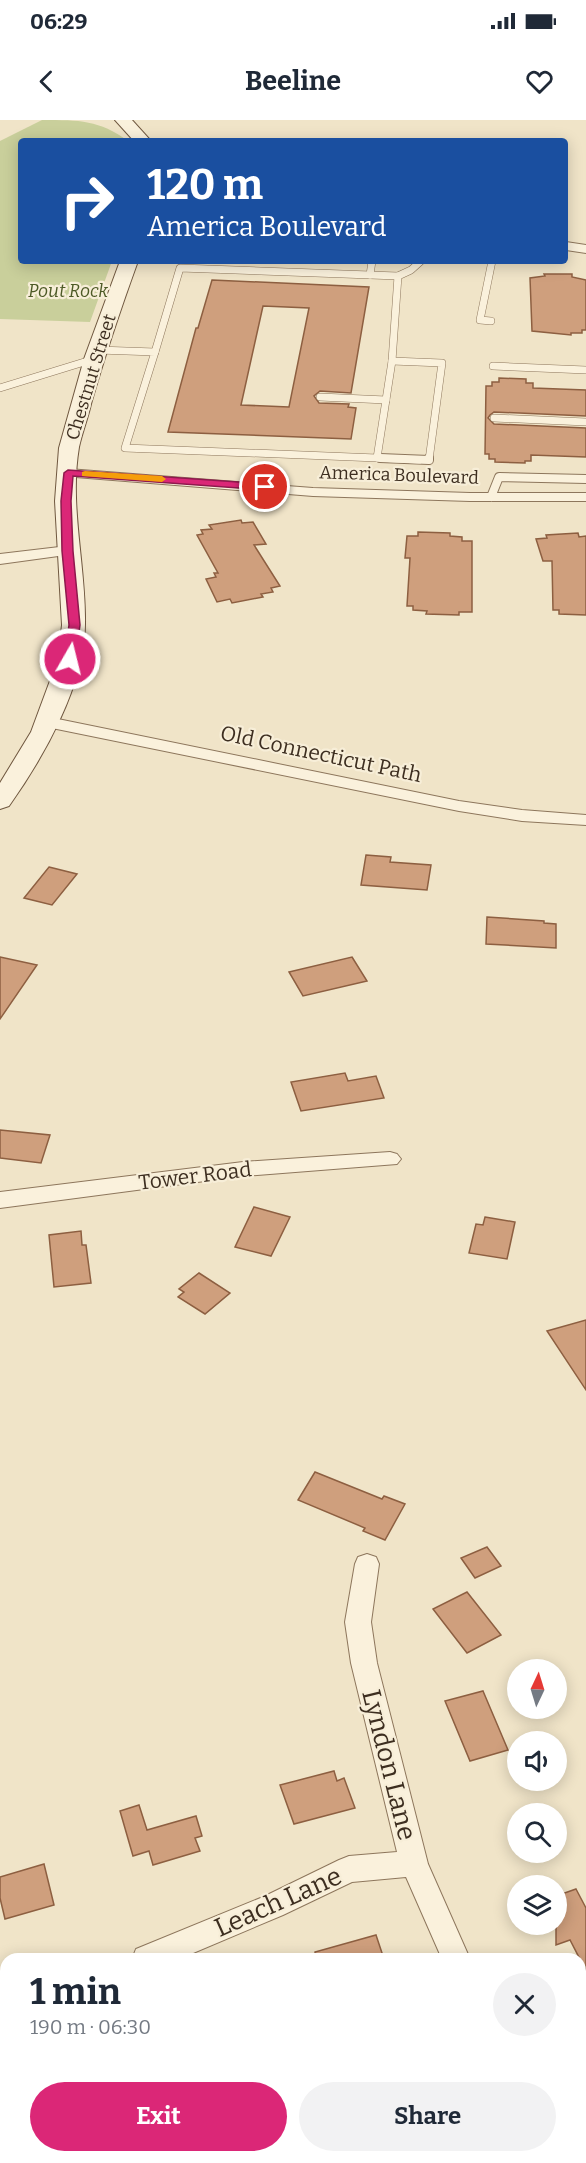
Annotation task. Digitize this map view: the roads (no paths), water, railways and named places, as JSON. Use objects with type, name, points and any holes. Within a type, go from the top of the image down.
[{"type":"main road","points":[[123,120],[139,138]]},
{"type":"main road","name":"Chestnut Street","points":[[0,801],[22,769],[48,722],[70,659],[74,625],[66,501],[69,448],[96,354],[128,264]]},
{"type":"street","points":[[568,246],[586,249]]},
{"type":"street","name":"America Boulevard","points":[[68,473],[313,492],[586,497]]},
{"type":"street","points":[[0,559],[68,551]]},
{"type":"street","name":"Old Connecticut Path","points":[[48,722],[149,740],[483,811],[549,819],[586,820]]},
{"type":"street","name":"Tower Road","points":[[0,1200],[243,1168],[390,1159]]},
{"type":"street","name":"Lyndon Lane","points":[[367,1564],[358,1622],[361,1643],[414,1864],[453,1953]]},
{"type":"street","name":"Leach Lane","points":[[160,1953],[273,1906],[349,1869],[414,1864]]},
{"type":"lane","points":[[370,275],[372,264]]},
{"type":"lane","points":[[392,361],[442,363],[429,460],[125,448],[181,265],[398,276],[418,264]]},
{"type":"lane","points":[[491,264],[480,320],[491,321]]},
{"type":"lane","points":[[377,458],[392,361],[398,276]]},
{"type":"lane","points":[[0,388],[96,354],[155,352]]},
{"type":"lane","points":[[493,366],[586,370]]},
{"type":"lane","points":[[320,397],[386,400]]},
{"type":"lane","points":[[494,418],[586,422]]},
{"type":"lane","points":[[491,497],[499,477],[586,480]]},
{"type":"park label","name":"Pout Rock","points":[[68,291]]}]
